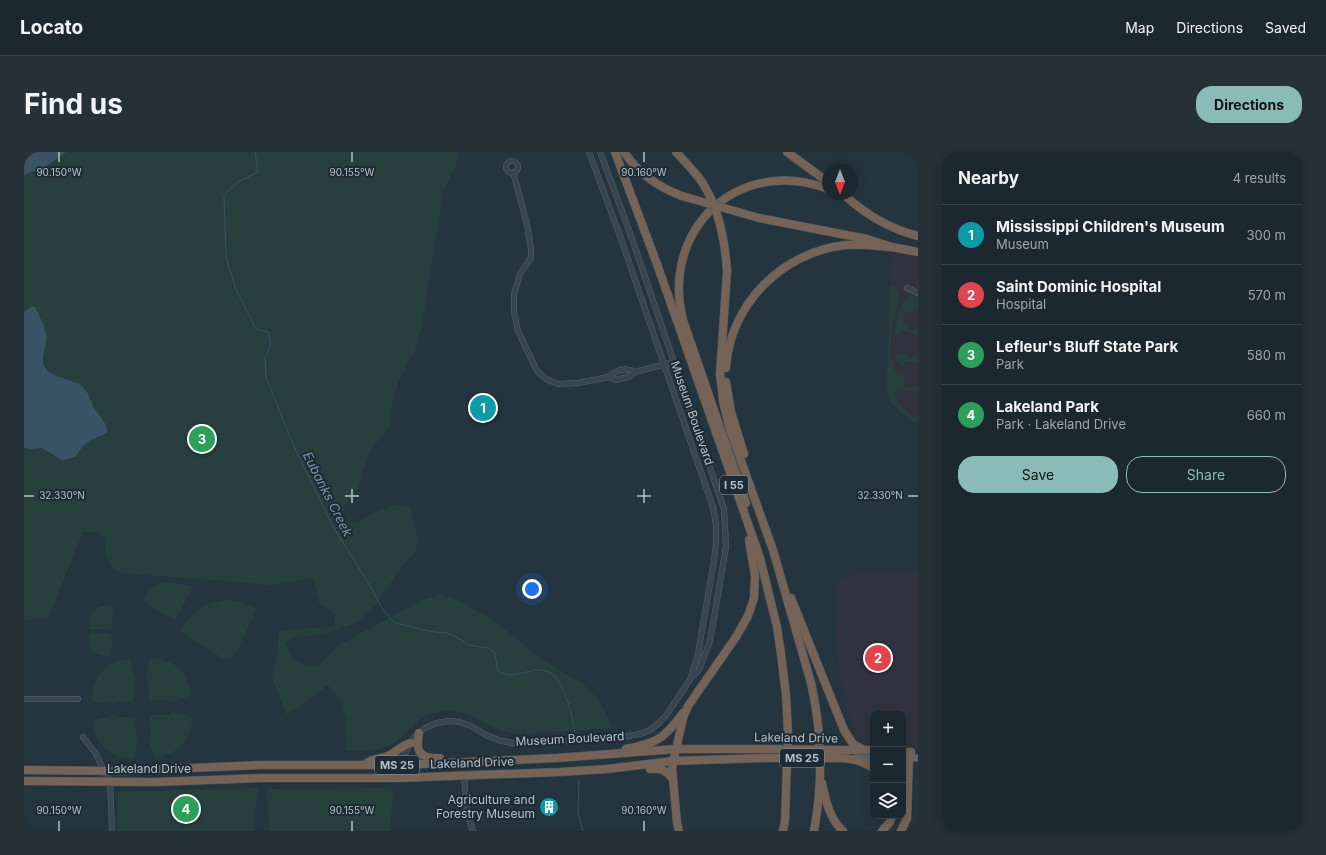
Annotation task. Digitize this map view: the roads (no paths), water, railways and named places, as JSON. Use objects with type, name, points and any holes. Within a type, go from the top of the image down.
[{"type":"highway","name":"I 55","points":[[615,152],[658,264],[760,558],[776,628],[784,675],[788,733],[785,821],[783,831]]},
{"type":"highway","points":[[624,152],[632,164],[644,175],[656,184],[682,196],[759,218],[867,239],[892,247],[918,252]]},
{"type":"highway","name":"I 55","points":[[676,152],[702,182],[716,210],[724,240],[727,271],[721,355],[721,388],[730,430],[773,550],[816,704],[819,730],[820,775],[814,831]]},
{"type":"highway","points":[[786,152],[822,178]]},
{"type":"highway","points":[[776,628],[772,589],[762,549],[683,320],[679,294],[680,269],[686,245],[698,224],[719,203],[732,194],[755,184],[780,180],[807,182],[822,187]]},
{"type":"highway","points":[[849,200],[884,224],[918,236]]},
{"type":"highway","points":[[751,488],[746,458],[731,412],[726,384],[728,350],[731,336],[743,311],[764,283],[785,267],[806,256],[830,248],[846,245],[892,247]]},
{"type":"highway","points":[[599,755],[643,745],[660,738],[672,729],[736,637],[748,616],[754,598],[754,576],[744,512]]},
{"type":"highway","points":[[773,550],[844,730],[853,744],[864,750]]},
{"type":"highway","points":[[678,828],[672,778],[673,761],[683,718],[688,706]]},
{"type":"highway","points":[[419,733],[417,746],[421,754],[426,758],[454,758],[462,762],[464,776]]},
{"type":"highway","points":[[366,764],[370,760],[385,757],[398,750],[405,744],[410,743]]},
{"type":"highway","name":"Lakeland Drive","points":[[24,770],[104,771],[261,765],[401,765],[599,755],[676,749],[770,749],[838,754],[848,758]]},
{"type":"highway","name":"Lakeland Drive","points":[[24,781],[194,781],[262,778],[398,778],[464,776],[607,769],[673,761],[767,758],[838,754],[870,750]]},
{"type":"highway","points":[[901,831],[908,818],[909,754]]},
{"type":"highway","points":[[848,758],[870,766]]},
{"type":"highway","points":[[261,765],[262,778]]},
{"type":"highway","points":[[398,778],[401,765]]},
{"type":"highway","points":[[194,768],[194,781]]},
{"type":"highway","points":[[607,769],[660,768],[668,773],[672,778]]},
{"type":"highway","points":[[820,775],[831,815],[843,831]]},
{"type":"highway","points":[[882,831],[891,819]]},
{"type":"main road","points":[[909,754],[918,758]]},
{"type":"main road","name":"Lakeland Drive","points":[[848,758],[870,758]]},
{"type":"street","name":"Museum Boulevard","points":[[588,152],[620,236],[713,507],[716,525],[716,543],[713,569],[698,654],[691,678]]},
{"type":"street","name":"Museum Boulevard","points":[[401,765],[410,743],[419,733],[425,728],[437,723],[449,721],[459,722],[471,726],[498,740],[512,743],[593,740],[640,734],[650,730],[663,720],[691,678],[699,670],[710,640],[726,547],[724,509],[614,188],[600,152]]},
{"type":"street","points":[[513,172],[527,224],[531,250],[531,258],[520,274],[514,294],[514,312],[518,331],[537,371],[546,379],[558,384],[578,383],[609,377],[616,380],[631,376],[635,372],[674,362]]},
{"type":"street","points":[[907,288],[918,293]]},
{"type":"street","points":[[609,377],[614,371],[628,368],[635,372]]},
{"type":"street","points":[[705,481],[714,477]]},
{"type":"street","points":[[713,569],[722,570]]},
{"type":"street","points":[[24,699],[78,699]]},
{"type":"street","points":[[84,737],[96,754],[110,781],[112,831]]},
{"type":"street","points":[[464,776],[467,812],[473,831]]},
{"type":"waterway","name":"Eubanks Creek","points":[[255,152],[258,172],[238,182],[224,195],[226,258],[236,289],[256,329],[268,332],[271,345],[265,357],[266,377],[292,442],[332,525],[370,586],[383,610],[395,623],[433,632],[447,633],[460,639],[468,645],[488,648],[494,652],[498,671],[504,674],[515,674],[537,670],[543,670],[550,673],[557,679],[562,687],[570,707],[575,735]]},
{"type":"waterway","name":"Eubanks Creek","points":[[579,781],[578,814],[583,831]]},
{"type":"place","name":"Mississippi Children's Museum","points":[[483,408]]},
{"type":"place","name":"Lefleur's Bluff State Park","points":[[202,439]]},
{"type":"place","name":"Saint Dominic Hospital","points":[[878,658]]},
{"type":"place","name":"Agriculture and Forestry Museum","points":[[549,807]]},
{"type":"place","name":"Lakeland Park","points":[[186,809]]}]
